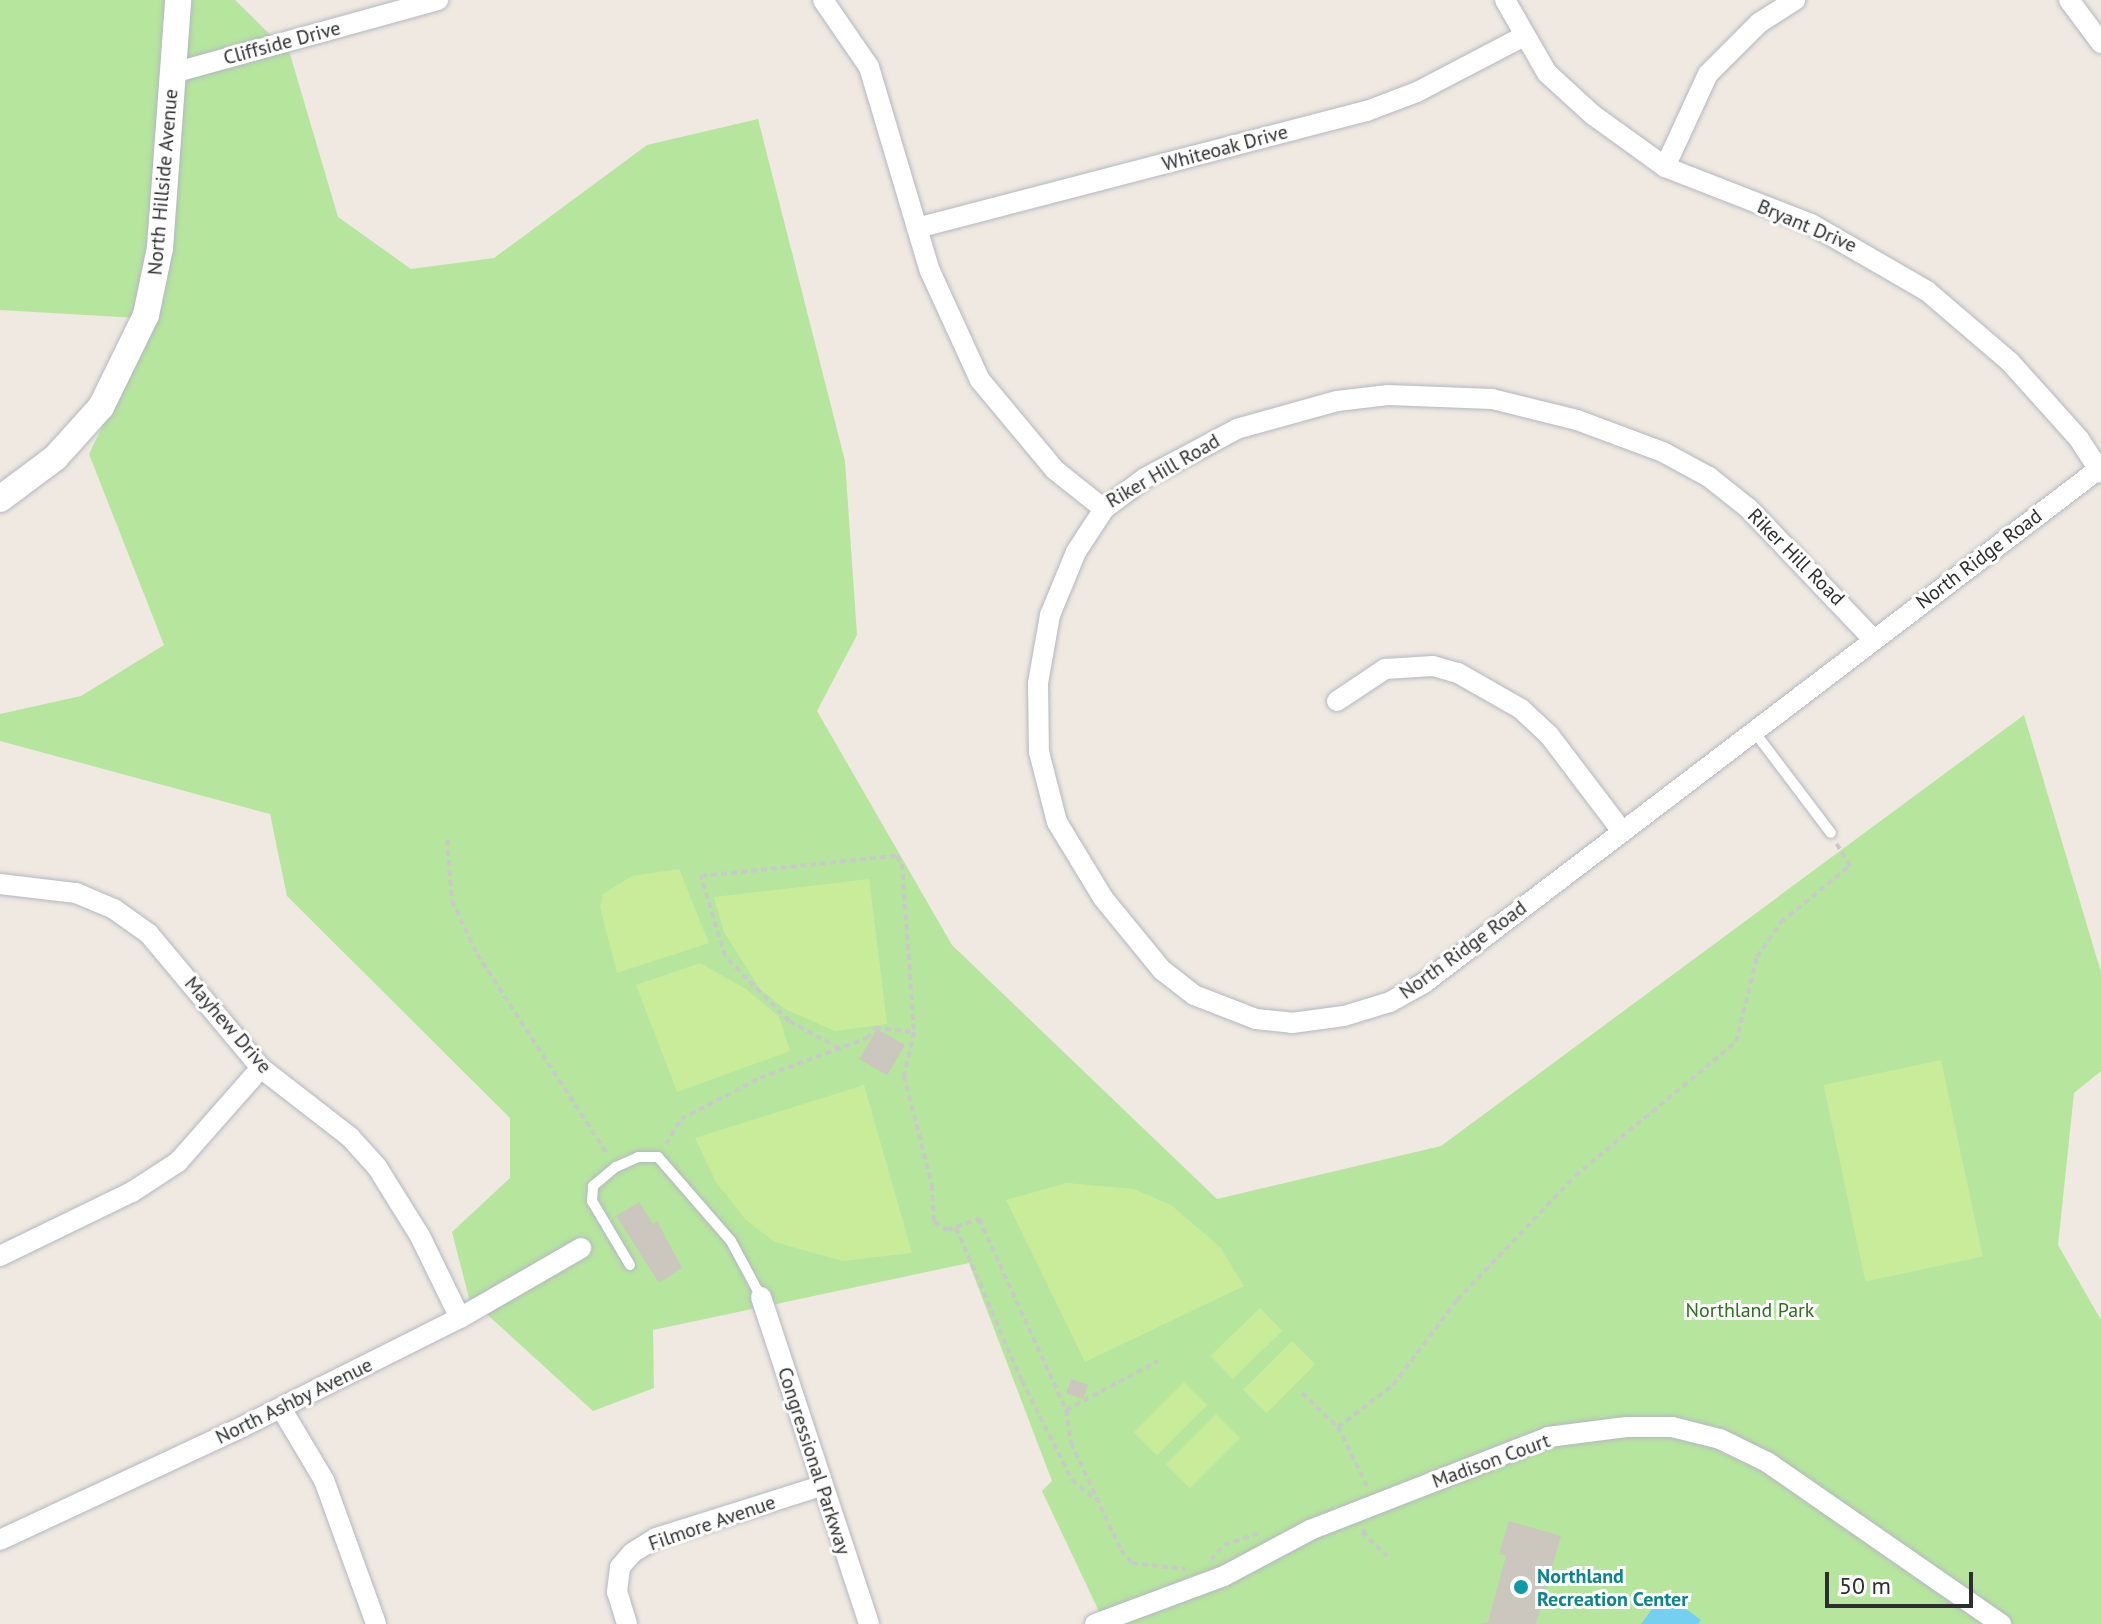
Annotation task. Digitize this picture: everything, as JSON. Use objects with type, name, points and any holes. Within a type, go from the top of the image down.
[{"type":"street","name":"North Hillside Avenue","points":[[0,499],[79,433],[134,347],[160,248],[178,0]]},
{"type":"street","name":"Cliffside Drive","points":[[173,73],[438,0]]},
{"type":"street","name":"Riker Hill Road","points":[[823,0],[869,67],[930,271],[980,380],[1055,470],[1104,509],[1190,451],[1286,413],[1388,395],[1492,399],[1577,420],[1663,452],[1709,477],[1781,538],[1872,638]]},
{"type":"street","name":"Bryant Drive","points":[[1505,0],[1522,37],[1547,73],[1581,105],[1665,167],[1811,224],[1927,291],[2010,362],[2100,471]]},
{"type":"street","points":[[1665,167],[1708,74],[1759,23],[1795,0]]},
{"type":"street","points":[[2069,0],[2101,43]]},
{"type":"street","name":"Whiteoak Drive","points":[[917,228],[1367,111],[1417,92],[1522,37]]},
{"type":"street","name":"North Ridge Road","points":[[1104,509],[1076,552],[1050,615],[1038,683],[1039,752],[1057,822],[1103,898],[1162,970],[1194,995],[1256,1019],[1292,1023],[1344,1016],[1390,1002],[1424,983],[1872,638],[2100,471]]},
{"type":"street","points":[[1337,701],[1385,669],[1433,666],[1458,673],[1521,709],[1549,735],[1622,831]]},
{"type":"street","name":"Mayhew Drive","points":[[0,884],[76,893],[132,921],[164,949],[261,1068],[350,1137],[377,1167],[420,1236],[460,1318]]},
{"type":"street","points":[[0,1256],[132,1192],[178,1162],[261,1068]]},
{"type":"street","name":"North Ashby Avenue","points":[[0,1540],[281,1408],[460,1318],[581,1248]]},
{"type":"street","name":"Congressional Parkway","points":[[761,1297],[869,1624]]},
{"type":"street","points":[[281,1408],[324,1480],[376,1624]]},
{"type":"street","name":"Madison Court","points":[[1095,1624],[1224,1576],[1370,1496],[1548,1437],[1626,1427],[1672,1427],[1720,1439],[1767,1462],[2001,1624]]},
{"type":"street","name":"Filmore Avenue","points":[[627,1624],[617,1592],[620,1567],[632,1553],[656,1538],[821,1486]]},
{"type":"lane","points":[[1753,730],[1831,833]]},
{"type":"lane","points":[[630,1265],[592,1201],[593,1186],[616,1167],[638,1157],[658,1157],[731,1241],[761,1297]]},
{"type":"path","points":[[1338,1427],[1393,1385],[1457,1300],[1575,1176],[1736,1042],[1757,957],[1781,922],[1850,866],[1831,833]]},
{"type":"path","points":[[447,840],[452,901],[477,954],[616,1167]]},
{"type":"path","points":[[839,1048],[789,1021],[725,956],[701,876],[896,856],[902,864],[914,1032],[904,1076],[932,1185],[934,1222],[939,1229],[956,1228],[979,1219],[1066,1410],[1071,1443],[1098,1502],[1132,1563],[1199,1570]]},
{"type":"path","points":[[658,1157],[681,1119],[760,1078],[867,1038],[875,1028],[914,1032]]},
{"type":"path","points":[[956,1228],[1022,1381],[1072,1480],[1098,1502]]},
{"type":"path","points":[[1066,1410],[1158,1361]]},
{"type":"path","points":[[1302,1393],[1338,1427],[1380,1521],[1362,1532],[1387,1556]]},
{"type":"path","points":[[1355,1491],[1370,1496]]},
{"type":"path","points":[[1206,1564],[1224,1545],[1266,1530]]},
{"type":"green space","name":"Northland Park","points":[[0,0],[235,0],[290,54],[338,217],[411,269],[494,258],[647,145],[758,119],[845,461],[857,635],[817,711],[952,945],[1217,1199],[1441,1146],[2024,715],[2101,972],[2101,1071],[2074,1093],[2058,1245],[2101,1320],[2101,1624],[1105,1624],[1042,1491],[1052,1481],[969,1263],[653,1330],[654,1388],[593,1411],[469,1298],[452,1232],[510,1178],[510,1118],[287,896],[270,814],[0,741],[0,714],[81,696],[164,645],[89,454],[155,319],[0,310]]},
{"type":"green space","points":[[679,869],[709,943],[617,973],[600,907],[603,894],[632,876]]},
{"type":"green space","points":[[869,879],[887,1024],[835,1031],[785,1009],[760,989],[724,932],[714,897]]},
{"type":"green space","points":[[700,963],[746,989],[779,1017],[790,1051],[677,1092],[636,985]]},
{"type":"green space","points":[[1941,1060],[1983,1257],[1865,1282],[1824,1085]]},
{"type":"green space","points":[[864,1085],[912,1253],[842,1261],[775,1242],[746,1220],[716,1182],[695,1138]]},
{"type":"green space","points":[[1067,1183],[1134,1189],[1171,1205],[1220,1247],[1244,1286],[1085,1362],[1006,1200]]},
{"type":"green space","points":[[1260,1308],[1282,1331],[1233,1379],[1210,1356]]},
{"type":"green space","points":[[1292,1341],[1315,1364],[1267,1413],[1243,1390]]},
{"type":"green space","points":[[1184,1382],[1207,1405],[1157,1456],[1134,1432]]},
{"type":"green space","points":[[1216,1414],[1240,1438],[1190,1488],[1166,1464]]},
{"type":"water","points":[[1664,1593],[1701,1620],[1698,1624],[1641,1624]]},
{"type":"building","points":[[877,1029],[905,1045],[887,1075],[860,1059]]},
{"type":"building","points":[[639,1202],[653,1224],[657,1221],[682,1268],[659,1283],[616,1216]]},
{"type":"building","points":[[1071,1379],[1088,1385],[1083,1399],[1066,1393]]},
{"type":"building","name":"Northland Recreation Center","points":[[1509,1521],[1561,1536],[1536,1624],[1480,1624],[1488,1622],[1506,1556],[1499,1554]]},
{"type":"place","name":"Northland Recreation Center","points":[[1521,1587]]}]
